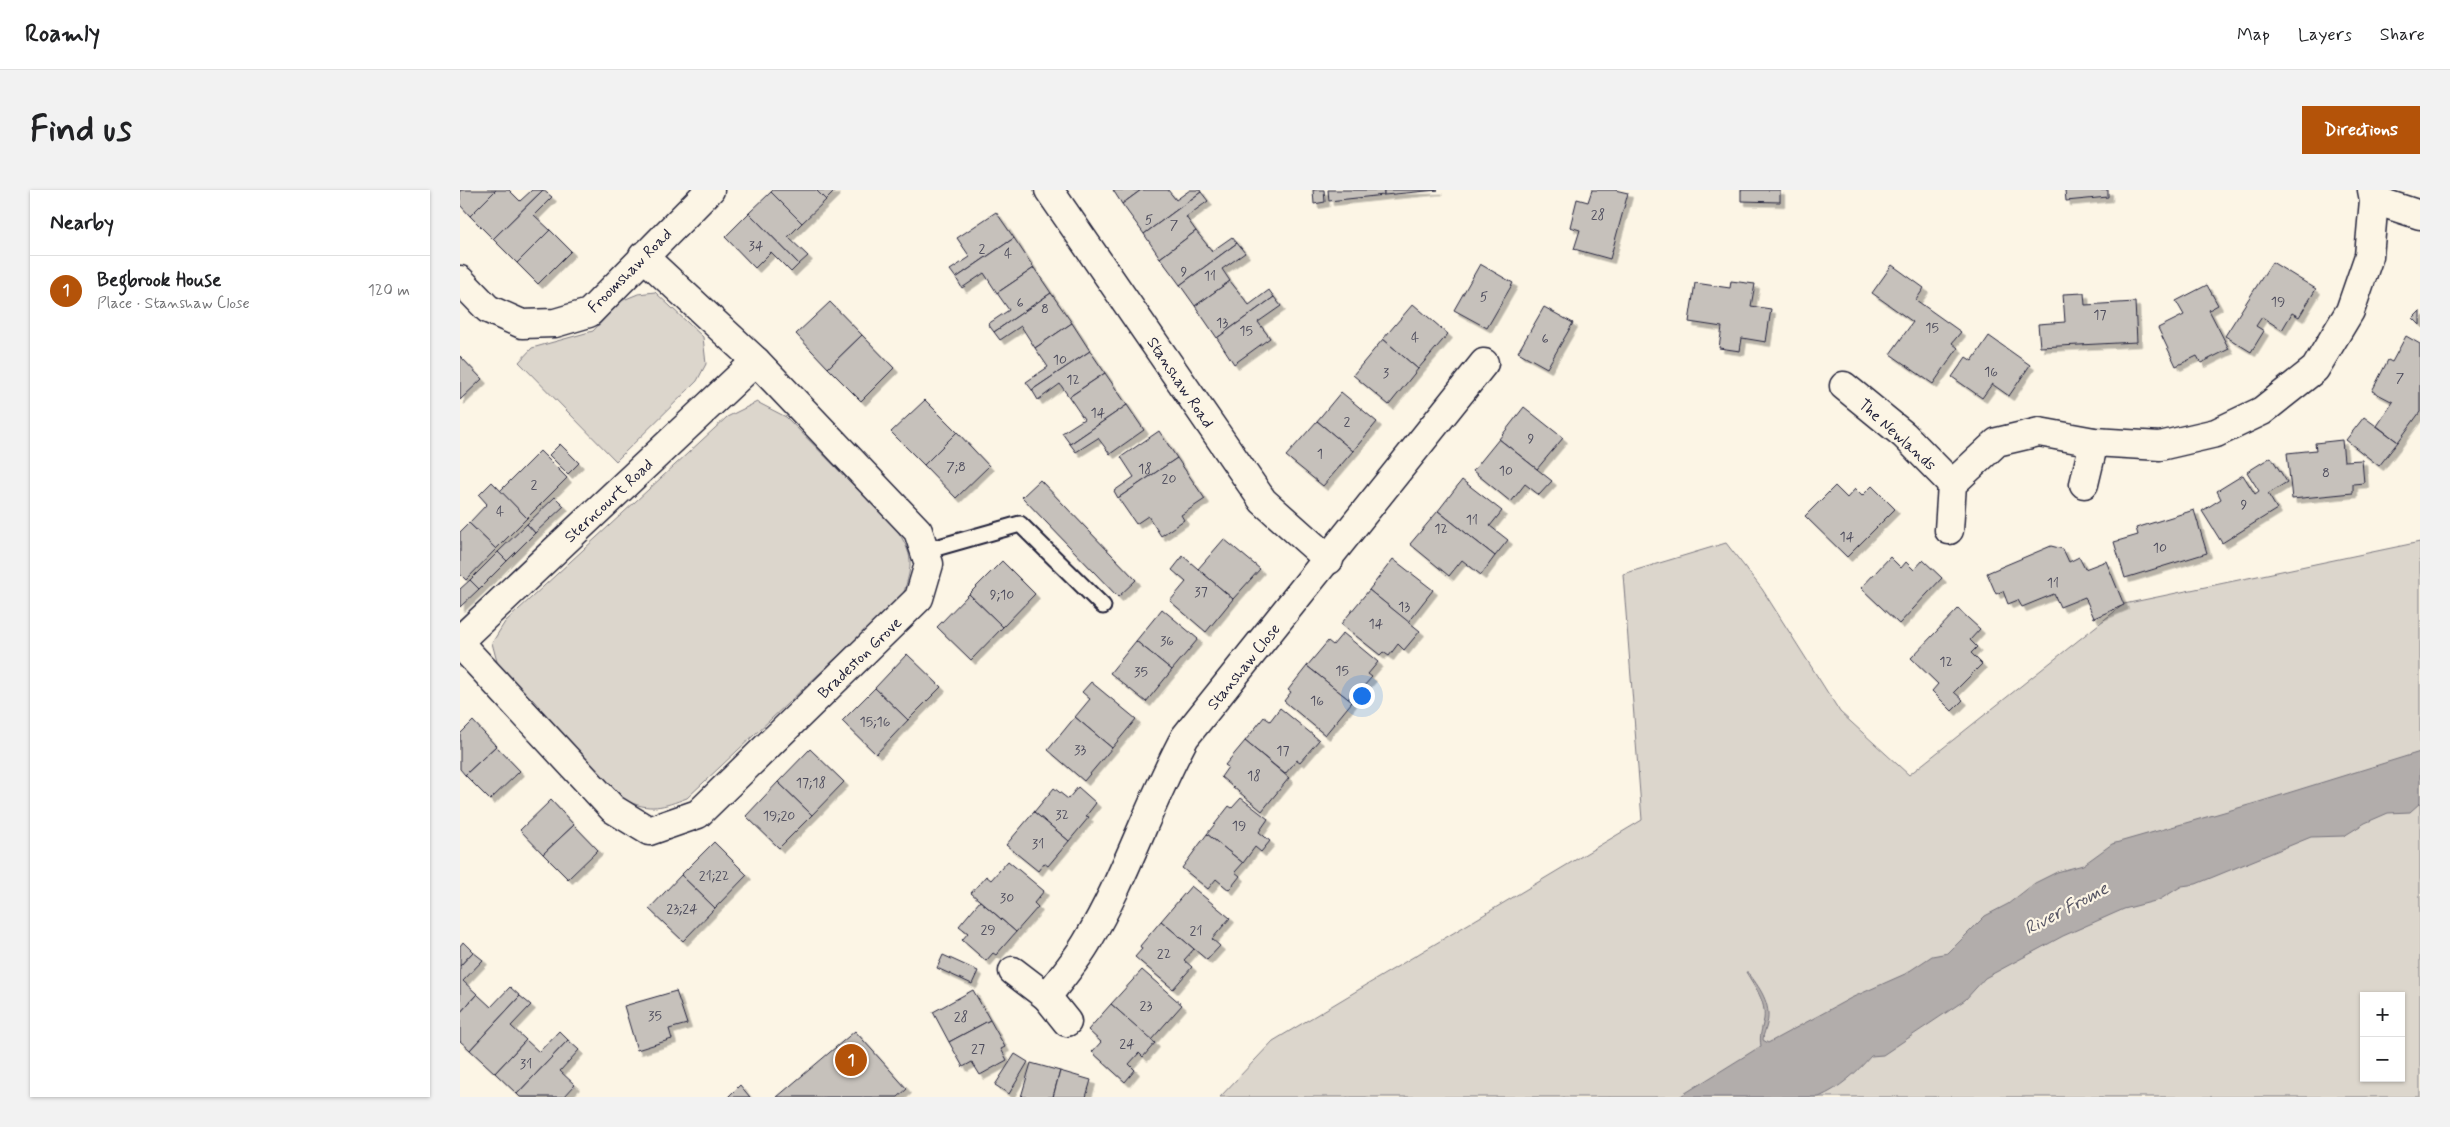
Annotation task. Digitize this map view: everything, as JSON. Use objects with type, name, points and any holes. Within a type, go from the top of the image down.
[{"type":"street","name":"Froomshaw Road","points":[[460,280],[488,309],[522,324],[555,323],[589,313],[710,190]]},
{"type":"street","name":"Stanshaw Road","points":[[1049,190],[1263,501],[1329,560]]},
{"type":"street","points":[[1949,530],[1952,484],[1997,442],[2039,432],[2094,442],[2160,446],[2216,433],[2262,411],[2315,369],[2350,311],[2368,256],[2373,195],[2420,215]]},
{"type":"street","name":"Bradeston Grove","points":[[460,644],[613,809],[649,831],[698,814],[919,598],[929,564],[918,531],[756,361],[643,256]]},
{"type":"street","name":"Sterncourt Road","points":[[460,640],[756,361]]},
{"type":"street","name":"Stanshaw Close","points":[[1046,997],[1087,942],[1129,858],[1164,776],[1186,737],[1329,560],[1484,363]]},
{"type":"street","name":"The Newlands","points":[[1844,386],[1904,435],[1952,484]]},
{"type":"street","points":[[2084,484],[2094,442]]},
{"type":"street","points":[[1013,971],[1046,997],[1067,1022]]},
{"type":"lane","points":[[925,551],[1020,524],[1103,606]]},
{"type":"shaded area","points":[[655,292],[703,337],[706,364],[697,381],[616,461],[519,362],[532,348],[593,331],[621,301],[638,294]]},
{"type":"shaded area","points":[[757,402],[786,417],[896,528],[906,546],[910,560],[909,575],[903,595],[687,798],[656,807],[634,804],[625,800],[499,669],[492,643],[505,622],[727,417]]},
{"type":"shaded area","points":[[2420,542],[2420,1097],[1220,1097],[1273,1041],[1642,820],[1623,574],[1726,543],[1762,589],[1840,712],[1909,775],[2124,604]]},
{"type":"water","name":"River Frome","points":[[2420,752],[2420,803],[2410,812],[2388,813],[2365,823],[2344,836],[2311,837],[2196,884],[2182,886],[2159,900],[2124,909],[2063,936],[1985,978],[1965,1000],[1883,1055],[1871,1056],[1847,1080],[1819,1097],[1679,1097],[1761,1046],[1764,1019],[1763,1006],[1759,994],[1746,972],[1748,972],[1764,996],[1768,1017],[1763,1040],[1768,1043],[1851,998],[1905,974],[1932,956],[1948,953],[1985,916],[2008,904],[2035,883],[2057,872],[2083,865],[2112,844],[2259,802]]},
{"type":"building","points":[[460,190],[496,190],[470,216],[460,205]]},
{"type":"building","points":[[496,190],[509,190],[520,201],[532,190],[543,190],[493,239],[470,216]]},
{"type":"building","points":[[543,190],[552,197],[534,215],[550,230],[517,263],[493,239]]},
{"type":"building","points":[[773,190],[816,190],[826,200],[802,223],[771,192]]},
{"type":"building","points":[[816,190],[836,190],[826,200]]},
{"type":"building","points":[[1113,190],[1141,190],[1122,204]]},
{"type":"building","points":[[1141,190],[1168,190],[1176,200],[1190,190],[1200,190],[1201,192],[1144,234],[1122,204]]},
{"type":"building","points":[[1313,190],[1324,190],[1325,202],[1314,204]]},
{"type":"building","points":[[1328,190],[1384,190],[1384,195],[1329,201]]},
{"type":"building","points":[[1384,190],[1438,190],[1384,195]]},
{"type":"building","points":[[1592,190],[1615,190],[1628,193],[1610,259],[1574,249],[1580,230],[1570,227],[1577,199],[1588,202]]},
{"type":"building","points":[[1741,190],[1780,190],[1780,202],[1741,201]]},
{"type":"building","points":[[2065,190],[2108,190],[2108,197],[2066,201]]},
{"type":"building","points":[[771,192],[802,223],[788,237],[808,256],[799,264],[749,213]]},
{"type":"building","points":[[1201,192],[1208,201],[1186,217],[1196,231],[1160,258],[1144,234]]},
{"type":"building","points":[[996,212],[1014,238],[956,278],[950,270],[970,257],[957,238]]},
{"type":"building","points":[[749,213],[799,264],[791,272],[771,252],[755,268],[725,237]]},
{"type":"building","points":[[550,230],[571,251],[538,284],[517,263]]},
{"type":"building","points":[[1196,231],[1212,251],[1232,237],[1237,243],[1180,285],[1160,258]]},
{"type":"building","points":[[1014,238],[1034,268],[997,293],[984,273],[962,288],[956,278]]},
{"type":"building","points":[[1237,243],[1245,253],[1222,269],[1230,281],[1195,306],[1180,285]]},
{"type":"building","points":[[2272,262],[2316,289],[2299,317],[2292,313],[2282,330],[2262,317],[2256,326],[2264,331],[2251,352],[2225,336]]},
{"type":"building","points":[[1480,264],[1513,283],[1487,328],[1454,310]]},
{"type":"building","points":[[1892,265],[1924,288],[1916,300],[1961,332],[1952,343],[1958,348],[1933,384],[1890,354],[1913,322],[1872,293]]},
{"type":"building","points":[[1034,268],[1051,293],[994,332],[988,324],[1009,310],[997,293]]},
{"type":"building","points":[[1230,281],[1249,305],[1269,290],[1274,297],[1217,338],[1195,306]]},
{"type":"building","points":[[1731,281],[1755,284],[1751,306],[1771,309],[1766,342],[1742,338],[1740,351],[1719,348],[1722,327],[1689,322],[1695,283],[1730,288]]},
{"type":"building","points":[[2207,285],[2218,305],[2209,310],[2229,349],[2201,363],[2197,356],[2176,366],[2158,328],[2184,315],[2176,301]]},
{"type":"building","points":[[1051,293],[1072,323],[1035,348],[1021,326],[1000,340],[994,332]]},
{"type":"building","points":[[2084,293],[2085,305],[2135,302],[2137,342],[2040,347],[2038,324],[2065,322],[2063,294]]},
{"type":"building","points":[[1274,297],[1281,306],[1258,322],[1270,338],[1234,364],[1217,338]]},
{"type":"building","points":[[830,302],[862,335],[828,368],[796,334]]},
{"type":"building","points":[[1413,304],[1448,334],[1418,369],[1383,339]]},
{"type":"building","points":[[1544,307],[1573,323],[1547,368],[1518,352]]},
{"type":"building","points":[[2420,311],[2420,325],[2413,318]]},
{"type":"building","points":[[1072,323],[1090,351],[1032,390],[1026,382],[1048,367],[1035,348]]},
{"type":"building","points":[[862,335],[894,368],[861,401],[828,368]]},
{"type":"building","points":[[1989,336],[2030,365],[2009,396],[1992,384],[1982,398],[1952,377],[1966,357],[1972,361]]},
{"type":"building","points":[[2406,336],[2420,344],[2420,412],[2398,442],[2377,426],[2393,402],[2372,391],[2388,360],[2392,362]]},
{"type":"building","points":[[1383,339],[1418,369],[1389,405],[1353,375]]},
{"type":"building","points":[[1090,351],[1105,373],[1069,397],[1060,384],[1038,400],[1032,390]]},
{"type":"building","points":[[460,356],[482,379],[460,400]]},
{"type":"building","points":[[1105,373],[1127,405],[1070,444],[1062,433],[1084,419],[1069,397]]},
{"type":"building","points":[[1341,392],[1377,422],[1353,451],[1317,421]]},
{"type":"building","points":[[925,400],[957,432],[924,465],[891,432]]},
{"type":"building","points":[[1127,405],[1144,430],[1110,454],[1098,438],[1076,452],[1070,444]]},
{"type":"building","points":[[1524,407],[1563,438],[1537,469],[1499,439]]},
{"type":"building","points":[[2364,417],[2398,442],[2379,466],[2346,440]]},
{"type":"building","points":[[1317,421],[1353,451],[1323,486],[1286,456]]},
{"type":"building","points":[[1159,431],[1177,458],[1118,498],[1114,491],[1134,477],[1121,457]]},
{"type":"building","points":[[957,432],[989,466],[956,498],[924,465]]},
{"type":"building","points":[[1499,439],[1552,481],[1539,495],[1525,484],[1511,502],[1473,471]]},
{"type":"building","points":[[2342,440],[2344,461],[2362,460],[2364,483],[2353,484],[2353,493],[2292,499],[2287,453],[2316,450],[2315,443]]},
{"type":"building","points":[[560,444],[579,463],[568,474],[549,455]]},
{"type":"building","points":[[540,451],[567,478],[527,518],[500,491]]},
{"type":"building","points":[[2271,457],[2287,482],[2268,494],[2277,509],[2222,543],[2202,511],[2221,499],[2217,491],[2243,475],[2255,494],[2259,491],[2247,472]]},
{"type":"building","points":[[1177,458],[1205,499],[1181,515],[1184,520],[1161,536],[1148,516],[1136,524],[1118,498]]},
{"type":"building","points":[[1040,480],[1136,580],[1118,597],[1022,497]]},
{"type":"building","points":[[1462,480],[1502,511],[1490,526],[1508,540],[1495,556],[1438,511]]},
{"type":"building","points":[[492,482],[527,518],[496,549],[469,523],[487,504],[479,495]]},
{"type":"building","points":[[1835,486],[1847,498],[1855,489],[1862,496],[1872,486],[1895,509],[1847,557],[1805,516]]},
{"type":"building","points":[[555,497],[564,506],[535,533],[527,524]]},
{"type":"building","points":[[2194,510],[2207,553],[2125,578],[2114,542],[2138,535],[2136,528]]},
{"type":"building","points":[[1438,511],[1495,556],[1481,575],[1462,560],[1449,576],[1410,544]]},
{"type":"building","points":[[469,523],[496,549],[466,580],[460,574],[460,532]]},
{"type":"building","points":[[527,524],[535,533],[507,561],[498,552]]},
{"type":"building","points":[[1224,539],[1260,569],[1233,599],[1198,569]]},
{"type":"building","points":[[2051,546],[2063,549],[2069,562],[2079,557],[2085,569],[2106,561],[2124,605],[2094,618],[2085,597],[2060,607],[2054,594],[2022,607],[2018,600],[2008,604],[2003,591],[1996,594],[1987,573]]},
{"type":"building","points":[[498,552],[507,561],[479,589],[470,580]]},
{"type":"building","points":[[1183,556],[1233,599],[1206,632],[1170,601],[1186,582],[1172,570]]},
{"type":"building","points":[[1890,557],[1901,568],[1906,562],[1914,570],[1923,560],[1942,578],[1899,624],[1861,588]]},
{"type":"building","points":[[1393,559],[1433,590],[1408,622],[1369,590]]},
{"type":"building","points":[[1002,561],[1035,594],[1003,627],[969,594]]},
{"type":"building","points":[[470,580],[479,589],[460,607],[460,589]]},
{"type":"building","points":[[1369,590],[1420,631],[1404,650],[1398,644],[1389,656],[1383,652],[1380,655],[1341,624]]},
{"type":"building","points":[[969,594],[1003,627],[971,660],[937,627]]},
{"type":"building","points":[[1162,609],[1198,639],[1172,670],[1136,641]]},
{"type":"building","points":[[1958,609],[1980,629],[1970,640],[1977,647],[1971,653],[1982,664],[1954,692],[1963,700],[1952,711],[1932,691],[1938,684],[1911,658]]},
{"type":"building","points":[[1343,633],[1378,662],[1368,674],[1372,677],[1363,687],[1360,685],[1348,699],[1307,666],[1328,641],[1333,645]]},
{"type":"building","points":[[1136,641],[1172,670],[1146,702],[1110,673]]},
{"type":"building","points":[[907,654],[941,687],[908,720],[875,688]]},
{"type":"building","points":[[1307,666],[1352,702],[1325,735],[1284,701],[1291,692],[1288,690]]},
{"type":"building","points":[[1091,682],[1136,719],[1112,748],[1075,717],[1090,699],[1082,692]]},
{"type":"building","points":[[875,688],[908,720],[876,754],[842,721]]},
{"type":"building","points":[[1280,708],[1319,740],[1300,762],[1297,760],[1285,774],[1245,741],[1264,717],[1270,721]]},
{"type":"building","points":[[1075,717],[1112,748],[1084,781],[1048,750]]},
{"type":"building","points":[[473,721],[496,746],[465,775],[460,769],[460,734]]},
{"type":"building","points":[[1245,741],[1289,778],[1262,811],[1221,777],[1228,767],[1225,765]]},
{"type":"building","points":[[496,746],[520,771],[490,800],[465,775]]},
{"type":"building","points":[[810,749],[844,782],[812,815],[778,782]]},
{"type":"building","points":[[778,782],[812,815],[779,848],[746,816]]},
{"type":"building","points":[[1078,787],[1096,803],[1086,816],[1089,817],[1069,841],[1034,812],[1054,788],[1068,799]]},
{"type":"building","points":[[1241,798],[1268,819],[1259,832],[1270,841],[1261,852],[1255,847],[1243,863],[1207,834],[1229,806],[1232,808]]},
{"type":"building","points":[[551,800],[574,825],[543,854],[520,830]]},
{"type":"building","points":[[1034,812],[1069,841],[1048,866],[1044,863],[1038,871],[1006,845]]},
{"type":"building","points":[[574,825],[598,850],[568,879],[543,854]]},
{"type":"building","points":[[1207,834],[1243,863],[1235,872],[1240,876],[1229,890],[1216,879],[1208,889],[1182,868]]},
{"type":"building","points":[[714,842],[747,875],[715,908],[681,875]]},
{"type":"building","points":[[1008,861],[1044,891],[1034,903],[1038,907],[1016,932],[971,893],[986,876],[991,880]]},
{"type":"building","points":[[681,875],[715,908],[683,941],[649,909]]},
{"type":"building","points":[[1191,886],[1230,918],[1212,939],[1220,946],[1207,960],[1161,921]]},
{"type":"building","points":[[980,901],[1016,932],[996,955],[993,953],[986,961],[962,940],[968,933],[959,926]]},
{"type":"building","points":[[1161,921],[1194,949],[1184,960],[1192,967],[1173,989],[1135,957],[1142,949],[1140,946]]},
{"type":"building","points":[[463,942],[473,952],[460,966],[460,946]]},
{"type":"building","points":[[473,952],[483,960],[463,981],[477,994],[460,1013],[460,966]]},
{"type":"building","points":[[943,955],[978,971],[972,984],[937,968]]},
{"type":"building","points":[[1142,970],[1182,1005],[1151,1040],[1111,1004]]},
{"type":"building","points":[[510,987],[520,996],[470,1050],[460,1041],[460,1013],[477,994],[491,1007]]},
{"type":"building","points":[[973,990],[990,1020],[949,1042],[933,1012]]},
{"type":"building","points":[[676,991],[687,1024],[669,1029],[672,1039],[637,1050],[624,1006]]},
{"type":"building","points":[[520,996],[531,1005],[511,1026],[526,1040],[495,1073],[470,1050]]},
{"type":"building","points":[[1111,1004],[1155,1043],[1143,1057],[1139,1053],[1129,1064],[1135,1070],[1125,1082],[1092,1052],[1101,1042],[1088,1030]]},
{"type":"building","points":[[990,1020],[1005,1047],[1001,1049],[1007,1060],[980,1075],[972,1062],[963,1067],[949,1042]]},
{"type":"building","points":[[559,1031],[568,1040],[517,1094],[495,1073],[526,1040],[539,1052]]},
{"type":"building","points":[[855,1031],[907,1089],[898,1097],[777,1097]]},
{"type":"building","points":[[568,1040],[579,1050],[560,1071],[575,1085],[564,1097],[520,1097],[517,1094]]},
{"type":"building","points":[[1015,1054],[1028,1062],[1009,1094],[995,1085]]},
{"type":"building","points":[[1031,1063],[1060,1071],[1053,1097],[1021,1097]]},
{"type":"building","points":[[1060,1071],[1091,1080],[1086,1097],[1053,1097]]},
{"type":"building","points":[[740,1085],[750,1097],[728,1097]]},
{"type":"place","name":"Begbrook House","points":[[851,1060]]}]
